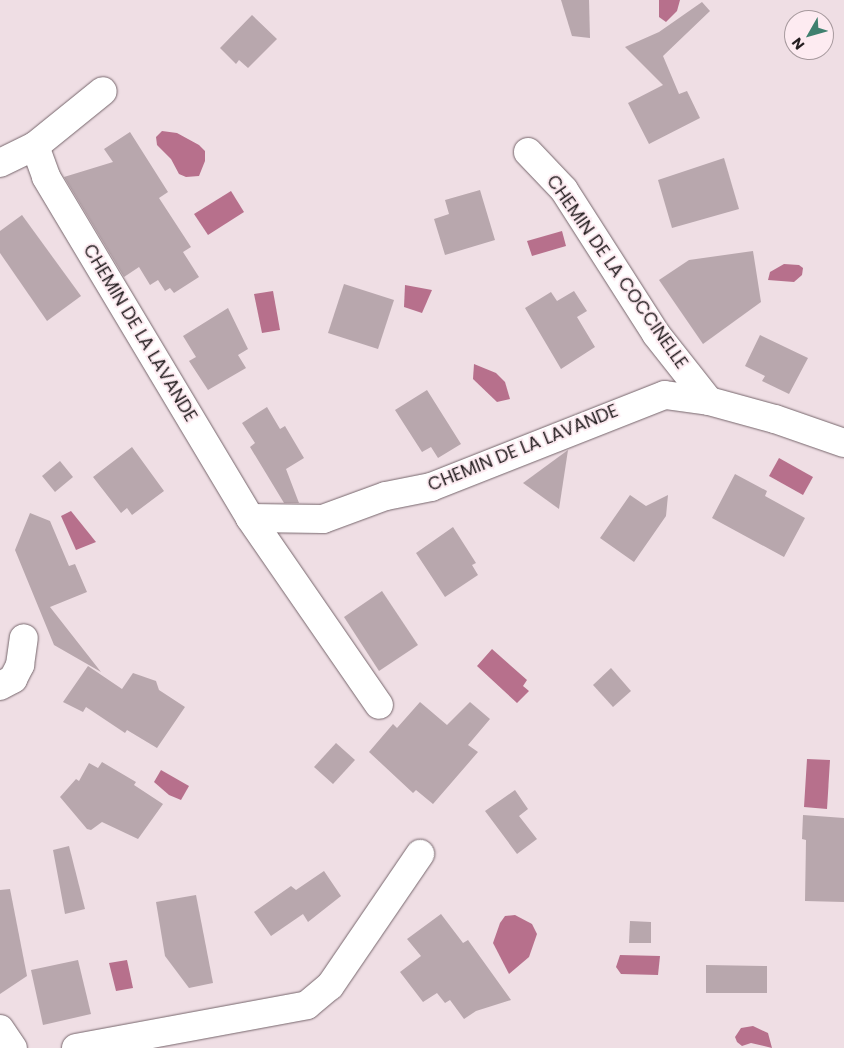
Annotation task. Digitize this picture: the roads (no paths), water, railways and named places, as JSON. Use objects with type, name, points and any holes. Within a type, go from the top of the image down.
[{"type":"street","points":[[0,163],[35,146],[103,91]]},
{"type":"street","name":"CHEMIN DE LA LAVANDE","points":[[35,146],[46,178],[250,518],[378,705]]},
{"type":"street","name":"CHEMIN DE LA COCCINELLE","points":[[528,152],[564,190],[656,334],[709,401]]},
{"type":"street","name":"CHEMIN DE LA LAVANDE","points":[[250,518],[323,519],[386,496],[431,487],[665,394],[709,401]]},
{"type":"street","points":[[709,401],[775,419],[844,443]]},
{"type":"street","points":[[0,686],[13,679],[20,665],[24,638]]},
{"type":"street","points":[[76,1048],[307,1005],[330,986],[420,854]]},
{"type":"street","points":[[0,1029],[13,1048]]}]
